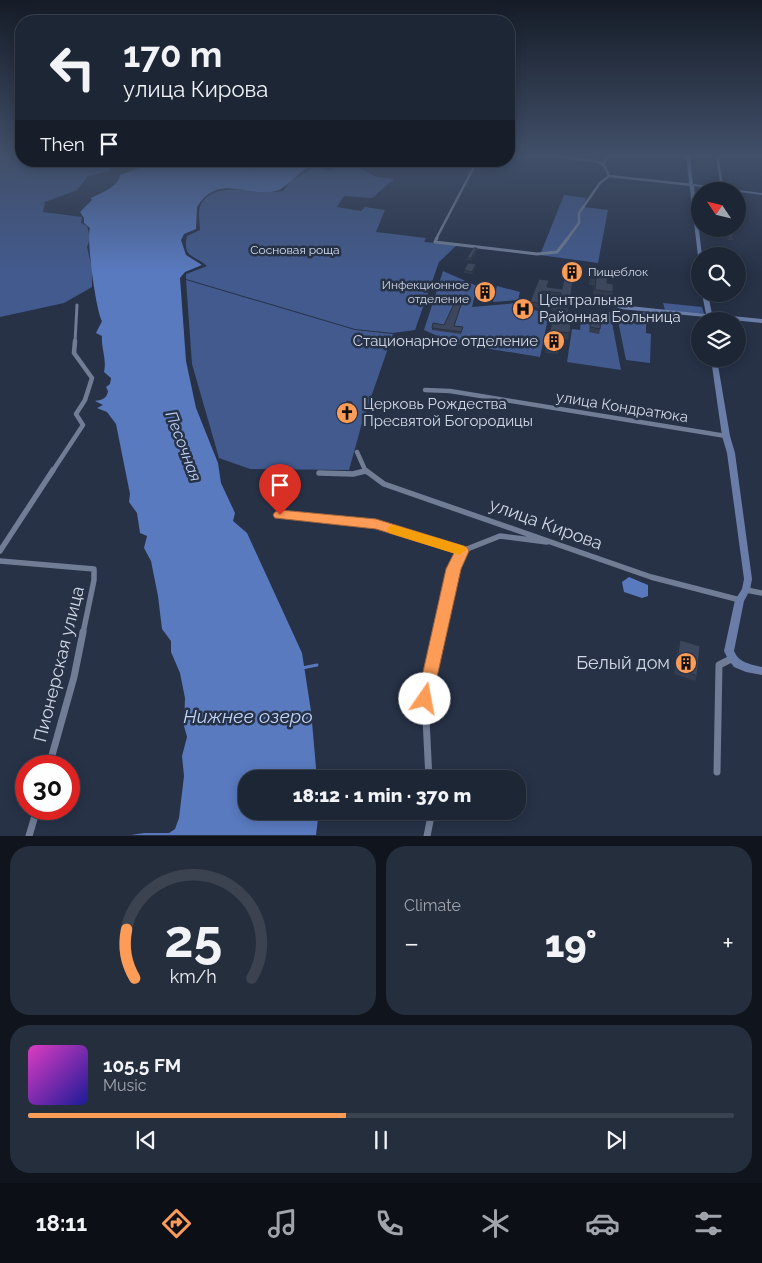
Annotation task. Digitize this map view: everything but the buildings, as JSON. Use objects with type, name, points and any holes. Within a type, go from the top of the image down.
[{"type":"street","points":[[458,195],[435,242],[537,254],[557,252],[579,223],[579,214],[593,195]]},
{"type":"street","points":[[0,550],[83,425],[76,414],[85,400],[92,378],[74,354],[77,305]]},
{"type":"street","points":[[620,307],[691,316]]},
{"type":"street","points":[[746,319],[762,320]]},
{"type":"street","points":[[715,367],[739,504],[748,579],[746,590],[740,600],[729,652],[731,659],[742,667],[762,671]]},
{"type":"street","name":"улица Кондратюка","points":[[426,390],[450,391],[726,436]]},
{"type":"street","points":[[319,473],[353,474],[365,470],[357,452]]},
{"type":"street","name":"улица Кирова","points":[[365,470],[384,484],[651,577],[740,600]]},
{"type":"street","points":[[280,515],[376,524],[462,551],[500,536],[551,541]]},
{"type":"street","points":[[429,770],[425,699],[454,569],[462,551]]},
{"type":"street","name":"Пионерская улица","points":[[0,561],[94,569],[94,580],[74,677],[52,755]]},
{"type":"street","points":[[746,590],[762,593]]},
{"type":"street","points":[[717,772],[719,665],[731,659]]},
{"type":"street","points":[[29,836],[34,820]]},
{"type":"street","points":[[427,836],[430,820]]},
{"type":"green space","points":[[0,195],[64,195],[45,202],[43,212],[82,217],[81,223],[87,226],[90,238],[87,247],[92,268],[92,287],[64,303],[0,317]]},
{"type":"green space","name":"Сосновая роща","points":[[211,195],[375,195],[372,198],[344,196],[337,207],[361,211],[365,207],[385,210],[376,232],[426,238],[424,242],[457,245],[439,262],[415,330],[393,333],[355,329],[186,279],[186,274],[207,266],[191,255],[186,248],[187,236],[200,230],[199,209],[206,198]]},
{"type":"green space","points":[[564,195],[586,198],[583,207],[608,210],[598,263],[540,255]]},
{"type":"green space","points":[[443,271],[477,286],[472,307],[518,303],[524,304],[524,308],[549,313],[540,357],[453,343],[424,330]]},
{"type":"green space","points":[[186,280],[355,330],[393,334],[362,423],[349,470],[250,469],[219,458],[192,364]]},
{"type":"green space","points":[[497,286],[520,292],[518,300],[493,302]]},
{"type":"green space","points":[[663,303],[702,307],[703,312],[691,313],[665,310]]},
{"type":"green space","points":[[616,311],[623,312],[624,317],[641,319],[641,312],[664,314],[646,323],[646,333],[651,334],[650,363],[626,360]]},
{"type":"green space","points":[[610,312],[621,370],[567,362],[572,329],[580,330],[581,317]]},
{"type":"water","name":"Нижнее озеро","points":[[97,195],[208,195],[197,207],[196,229],[184,234],[181,240],[186,255],[202,265],[185,272],[180,278],[186,361],[196,408],[218,463],[221,483],[235,513],[233,521],[247,533],[302,653],[311,711],[316,770],[238,770],[238,820],[318,820],[316,835],[131,835],[169,833],[175,829],[179,818],[184,776],[182,756],[187,737],[184,726],[185,698],[180,673],[171,652],[171,641],[162,629],[151,561],[144,548],[147,536],[140,533],[137,513],[129,502],[130,494],[116,424],[107,412],[97,408],[103,405],[95,401],[101,400],[106,396],[108,391],[106,387],[110,384],[111,378],[104,372],[102,336],[96,333],[102,321],[92,274],[89,245],[90,228],[84,223],[84,218],[80,212],[92,200],[91,198]]},
{"type":"water","points":[[629,577],[648,585],[648,596],[642,598],[624,592],[622,582]]},
{"type":"waterway","points":[[302,668],[317,665]]},
{"type":"slow traffic","points":[[394,530],[459,550]]},
{"type":"place","name":"Пищеблок","points":[[572,272]]},
{"type":"place","name":"Инфекционное отделение","points":[[485,292]]},
{"type":"place","name":"Центральная Районная Больница","points":[[523,309]]},
{"type":"place","name":"Стационарное отделение","points":[[554,341]]},
{"type":"place","name":"Церковь Рождества Пресвятой Богородицы","points":[[347,413]]},
{"type":"place","name":"Белый дом","points":[[686,663]]},
{"type":"route","points":[[280,515],[309,520],[376,524],[462,551],[454,569],[425,699]]},
{"type":"water label","name":"Песочная","points":[[184,446]]}]
